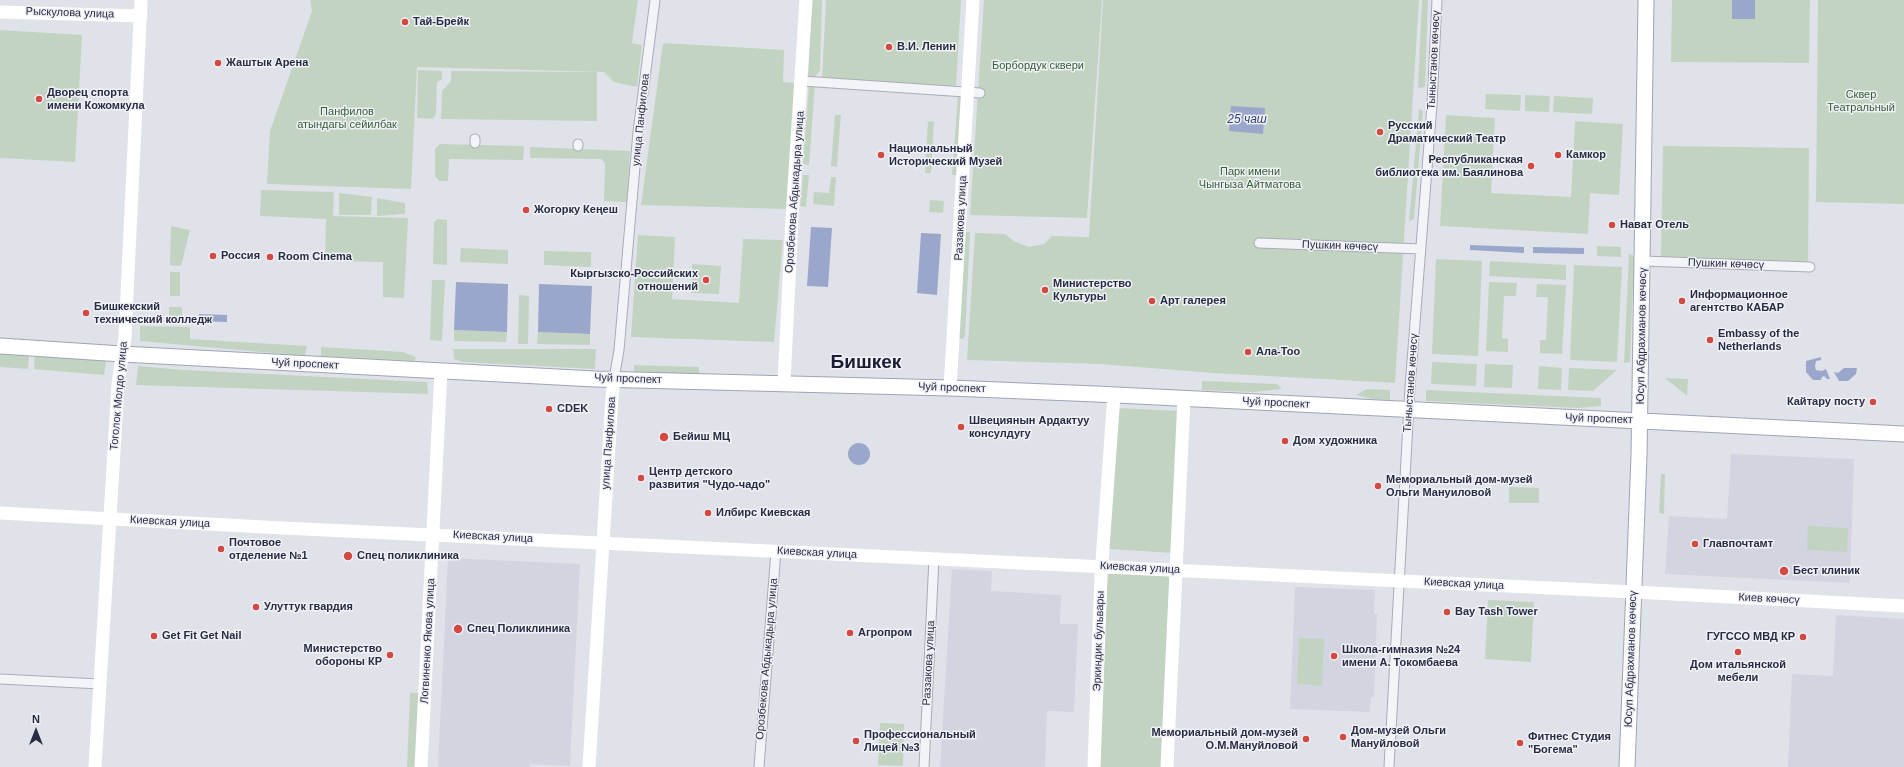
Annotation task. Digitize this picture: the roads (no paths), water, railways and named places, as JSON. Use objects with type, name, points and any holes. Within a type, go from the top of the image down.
[{"type":"main road","name":"Тоголок Молдо улица","points":[[95,767],[118,384],[125,330],[141,0]]},
{"type":"main road","name":"Орозбекова Абдыкадыра улица","points":[[784,384],[792,218],[806,0]]},
{"type":"main road","name":"Раззакова улица","points":[[950,388],[974,93],[973,0]]},
{"type":"main road","name":"Юсуп Абдрахманов көчөсү","points":[[1627,767],[1640,420],[1646,0]]},
{"type":"main road","name":"Рыскулова улица","points":[[0,12],[141,16]]},
{"type":"main road","name":"Чуй проспект","points":[[0,346],[122,354],[614,379],[950,388],[1184,398],[1904,434]]},
{"type":"main road","name":"Логвиненко Якова улица","points":[[421,767],[434,535],[441,371]]},
{"type":"main road","name":"улица Панфилова","points":[[589,767],[614,379]]},
{"type":"main road","name":"Эркиндик бульвары","points":[[1094,767],[1102,566],[1114,395]]},
{"type":"main road","points":[[1167,767],[1184,398]]},
{"type":"main road","name":"Киевская улица","points":[[0,513],[110,520],[1634,592]]},
{"type":"main road","name":"Киев көчөсү","points":[[1634,592],[1904,606]]},
{"type":"street","name":"улица Панфилова","points":[[614,379],[619,350],[638,138],[655,0]]},
{"type":"street","name":"Тыныстанов көчөсү","points":[[1389,767],[1409,410],[1432,105],[1437,0]]},
{"type":"street","points":[[802,80],[974,93]]},
{"type":"street","name":"Пушкин көчөсү","points":[[1259,243],[1421,249]]},
{"type":"street","name":"Пушкин көчөсү","points":[[1643,261],[1810,267]]},
{"type":"street","name":"Орозбекова Абдыкадыра улица","points":[[759,767],[776,551]]},
{"type":"street","name":"Раззакова улица","points":[[924,767],[934,558]]},
{"type":"street","points":[[0,679],[100,684]]},
{"type":"water","points":[[1732,0],[1755,0],[1755,19],[1732,19]]},
{"type":"water","name":"25 чаш","points":[[1231,106],[1265,108],[1263,134],[1229,131]]},
{"type":"water","points":[[811,227],[832,228],[828,287],[807,286]]},
{"type":"water","points":[[921,233],[941,234],[937,295],[917,293]]},
{"type":"water","points":[[1470,245],[1524,247],[1524,253],[1470,250]]},
{"type":"water","points":[[1533,247],[1584,248],[1584,254],[1533,253]]},
{"type":"water","points":[[456,282],[508,284],[507,332],[454,330]]},
{"type":"water","points":[[539,284],[592,286],[590,334],[538,332]]},
{"type":"water","points":[[199,314],[227,315],[227,322],[198,321]]},
{"type":"water","points":[[1821,357],[1821,360],[1816,361],[1816,370],[1822,371],[1826,369],[1830,379],[1827,379],[1824,376],[1821,380],[1813,380],[1806,372],[1806,361]]},
{"type":"water","points":[[1844,368],[1857,368],[1856,374],[1848,381],[1839,381],[1834,372],[1838,373]]},
{"type":"water","points":[[859,443],[867,446],[870,454],[867,462],[859,465],[851,462],[848,454],[851,446]]},
{"type":"place","name":"Тай-Брейк","points":[[405,22]]},
{"type":"place","name":"В.И. Ленин","points":[[889,47]]},
{"type":"place","name":"Жаштык Арена","points":[[218,63]]},
{"type":"place","name":"Дворец спорта имени Кожомкула","points":[[39,99]]},
{"type":"place","name":"Русский Драматический Театр","points":[[1380,132]]},
{"type":"place","name":"Национальный Исторический Музей","points":[[881,155]]},
{"type":"place","name":"Камкор","points":[[1558,155]]},
{"type":"place","name":"Республиканская библиотека им. Баялинова","points":[[1531,166]]},
{"type":"place","name":"Жогорку Кеңеш","points":[[526,210]]},
{"type":"place","name":"Нават Отель","points":[[1612,225]]},
{"type":"place","name":"Россия","points":[[213,256]]},
{"type":"place","name":"Room Cinema","points":[[270,257]]},
{"type":"place","name":"Кыргызско-Российских отношений","points":[[706,280]]},
{"type":"place","name":"Министерство Культуры","points":[[1045,290]]},
{"type":"place","name":"Арт галерея","points":[[1152,301]]},
{"type":"place","name":"Информационное агентство КАБАР","points":[[1682,301]]},
{"type":"place","name":"Бишкекский технический колледж","points":[[86,313]]},
{"type":"place","name":"Embassy of the Netherlands","points":[[1710,340]]},
{"type":"place","name":"Ала-Тоо","points":[[1248,352]]},
{"type":"place","name":"Кайтару посту","points":[[1873,402]]},
{"type":"place","name":"CDEK","points":[[549,409]]},
{"type":"place","name":"Швециянын Ардактуу консулдугу","points":[[961,427]]},
{"type":"place","name":"Бейиш МЦ","points":[[664,437]]},
{"type":"place","name":"Дом художника","points":[[1285,441]]},
{"type":"place","name":"Центр детского развития \"Чудо-чадо\"","points":[[641,478]]},
{"type":"place","name":"Мемориальный дом-музей Ольги Мануиловой","points":[[1378,486]]},
{"type":"place","name":"Илбирс Киевская","points":[[708,513]]},
{"type":"place","name":"Главпочтамт","points":[[1695,544]]},
{"type":"place","name":"Почтовое отделение №1","points":[[221,549]]},
{"type":"place","name":"Спец поликлиника","points":[[348,556]]},
{"type":"place","name":"Бест клиник","points":[[1784,571]]},
{"type":"place","name":"Улуттук гвардия","points":[[256,607]]},
{"type":"place","name":"Bay Tash Tower","points":[[1447,612]]},
{"type":"place","name":"Спец Поликлиника","points":[[458,629]]},
{"type":"place","name":"Агропром","points":[[850,633]]},
{"type":"place","name":"Get Fit Get Nail","points":[[154,636]]},
{"type":"place","name":"ГУГССО МВД КР","points":[[1803,637]]},
{"type":"place","name":"Дом итальянской мебели","points":[[1738,652]]},
{"type":"place","name":"Министерство обороны КР","points":[[390,655]]},
{"type":"place","name":"Школа-гимназия №24 имени А. Токомбаева","points":[[1334,656]]},
{"type":"place","name":"Дом-музей Ольги Мануйловой","points":[[1343,737]]},
{"type":"place","name":"Мемориальный дом-музей О.М.Мануйловой","points":[[1306,739]]},
{"type":"place","name":"Профессиональный Лицей №3","points":[[856,741]]},
{"type":"place","name":"Фитнес Студия \"Богема\"","points":[[1520,743]]},
{"type":"district","name":"Бишкек","points":[[866,363]]},
{"type":"park label","name":"Борбордук сквери","points":[[1038,66]]},
{"type":"park label","name":"Сквер Театральный","points":[[1861,101]]},
{"type":"park label","name":"Панфилов атындагы сейилбак","points":[[347,118]]},
{"type":"park label","name":"Парк имени Чынгыза Айтматова","points":[[1250,178]]}]
